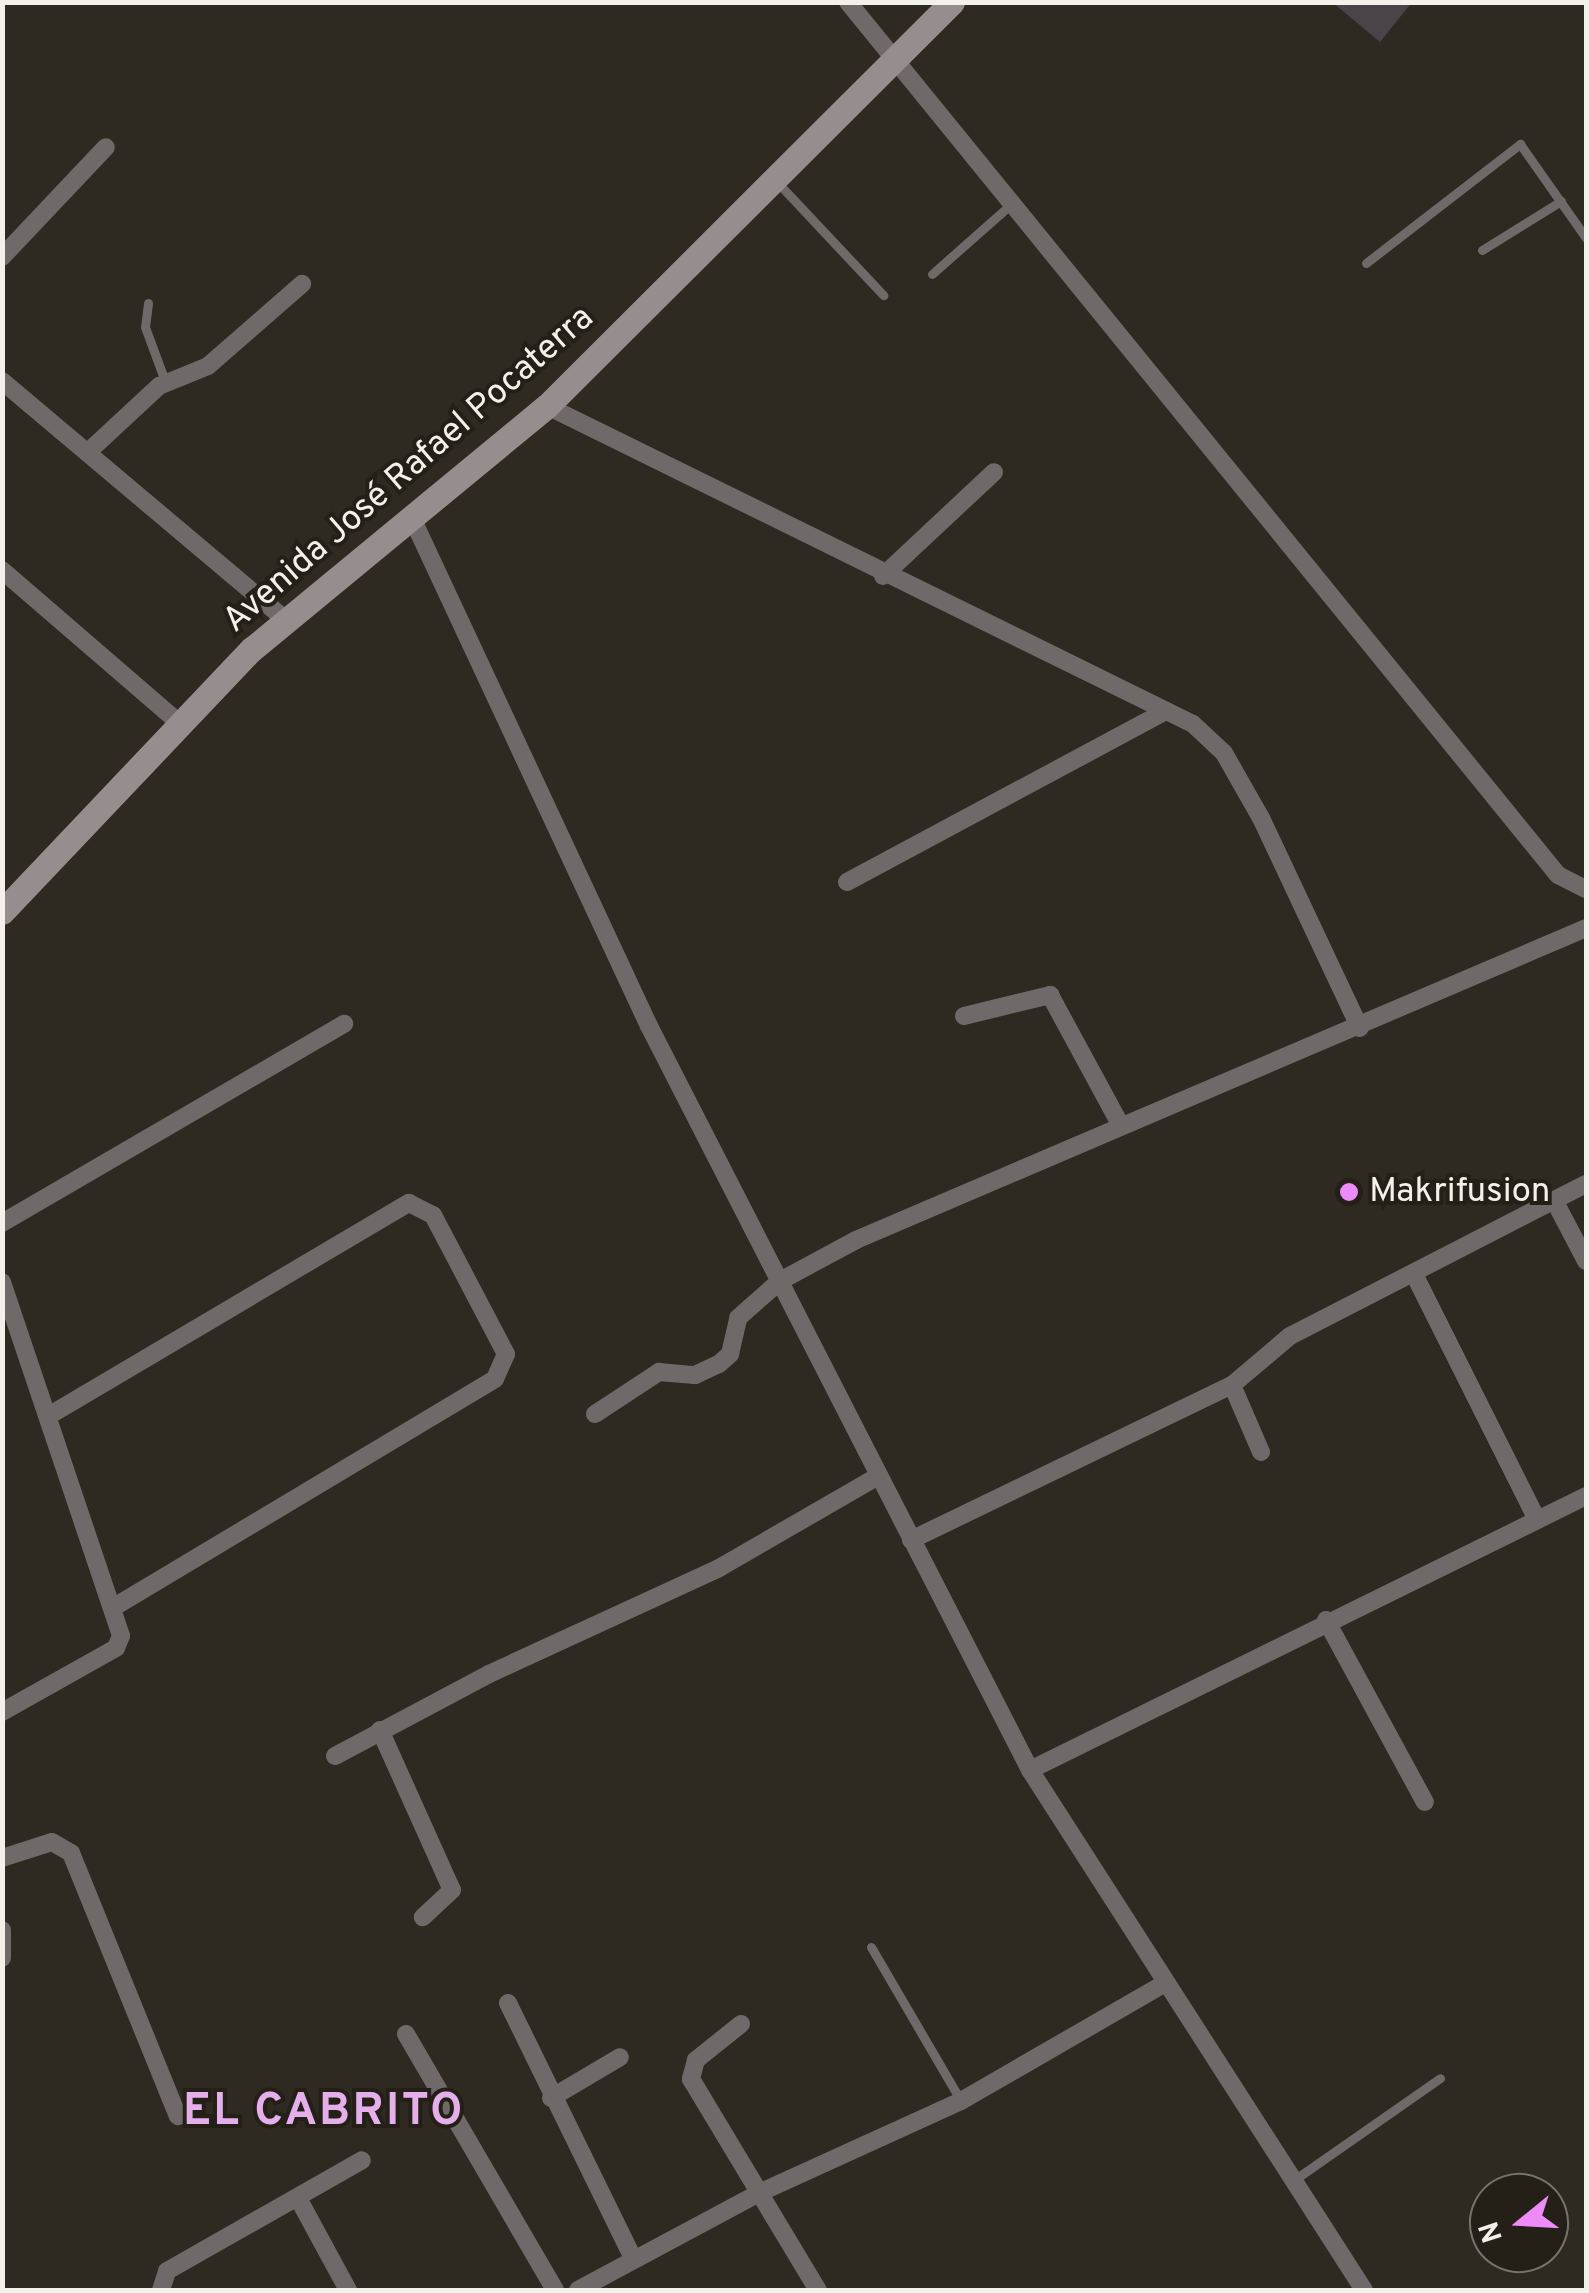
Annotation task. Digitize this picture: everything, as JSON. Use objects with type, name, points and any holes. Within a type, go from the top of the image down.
[{"type":"street","points":[[848,2],[1558,875],[1586,890]]},
{"type":"street","name":"Avenida José Rafael Pocaterra","points":[[2,912],[178,722],[287,621],[547,406],[778,183],[952,2]]},
{"type":"street","points":[[2,257],[106,147]]},
{"type":"street","points":[[88,452],[165,382],[208,366],[302,284]]},
{"type":"street","points":[[2,381],[287,621]]},
{"type":"street","points":[[547,406],[883,576],[1166,712],[1224,753],[1360,1028]]},
{"type":"street","points":[[883,576],[994,472]]},
{"type":"street","points":[[412,518],[649,1026],[780,1281],[875,1478],[1030,1770],[1364,2290]]},
{"type":"street","points":[[2,570],[178,722]]},
{"type":"street","points":[[847,882],[1166,712]]},
{"type":"street","points":[[595,1414],[659,1372],[695,1375],[719,1364],[730,1354],[738,1318],[780,1281],[1121,1126],[1360,1028],[1586,928]]},
{"type":"street","points":[[964,1016],[1050,995],[1121,1126]]},
{"type":"street","points":[[2,1223],[344,1024]]},
{"type":"street","points":[[911,1540],[1232,1384],[1290,1336],[1586,1184]]},
{"type":"street","points":[[1554,1200],[1586,1261]]},
{"type":"street","points":[[50,1415],[409,1203],[433,1215],[506,1354],[495,1379],[116,1606]]},
{"type":"street","points":[[1414,1274],[1538,1520]]},
{"type":"street","points":[[2,1282],[116,1606],[116,1648],[2,1712]]},
{"type":"street","points":[[1232,1384],[1262,1452]]},
{"type":"street","points":[[336,1756],[380,1730],[720,1568],[875,1478]]},
{"type":"street","points":[[1030,1770],[1326,1620],[1586,1496]]},
{"type":"street","points":[[1326,1620],[1425,1802]]},
{"type":"street","points":[[380,1730],[452,1890],[422,1917]]},
{"type":"street","points":[[2,1858],[52,1842],[71,1853],[178,2116]]},
{"type":"street","points":[[2,1930],[2,1958]]},
{"type":"street","points":[[578,2290],[610,2283],[633,2258],[757,2194],[961,2101],[1164,1984]]},
{"type":"street","points":[[508,2003],[551,2098],[633,2258]]},
{"type":"street","points":[[742,2024],[696,2060],[691,2079],[818,2290]]},
{"type":"street","points":[[406,2034],[555,2290]]},
{"type":"street","points":[[551,2098],[620,2057]]},
{"type":"street","points":[[162,2290],[167,2271],[362,2160]]},
{"type":"street","points":[[298,2198],[348,2290]]},
{"type":"lane","points":[[1366,263],[1520,144],[1586,238]]},
{"type":"lane","points":[[778,183],[883,295]]},
{"type":"lane","points":[[1482,250],[1562,201]]},
{"type":"lane","points":[[932,274],[1012,204]]},
{"type":"lane","points":[[148,303],[145,327],[165,382]]},
{"type":"lane","points":[[871,1947],[961,2101]]},
{"type":"lane","points":[[1292,2182],[1440,2078]]},
{"type":"building","points":[[1332,2],[1412,2],[1380,42]]},
{"type":"place","name":"Makrifusion","points":[[1349,1192]]},
{"type":"district","name":"EL CABRITO","points":[[324,2113]]}]
